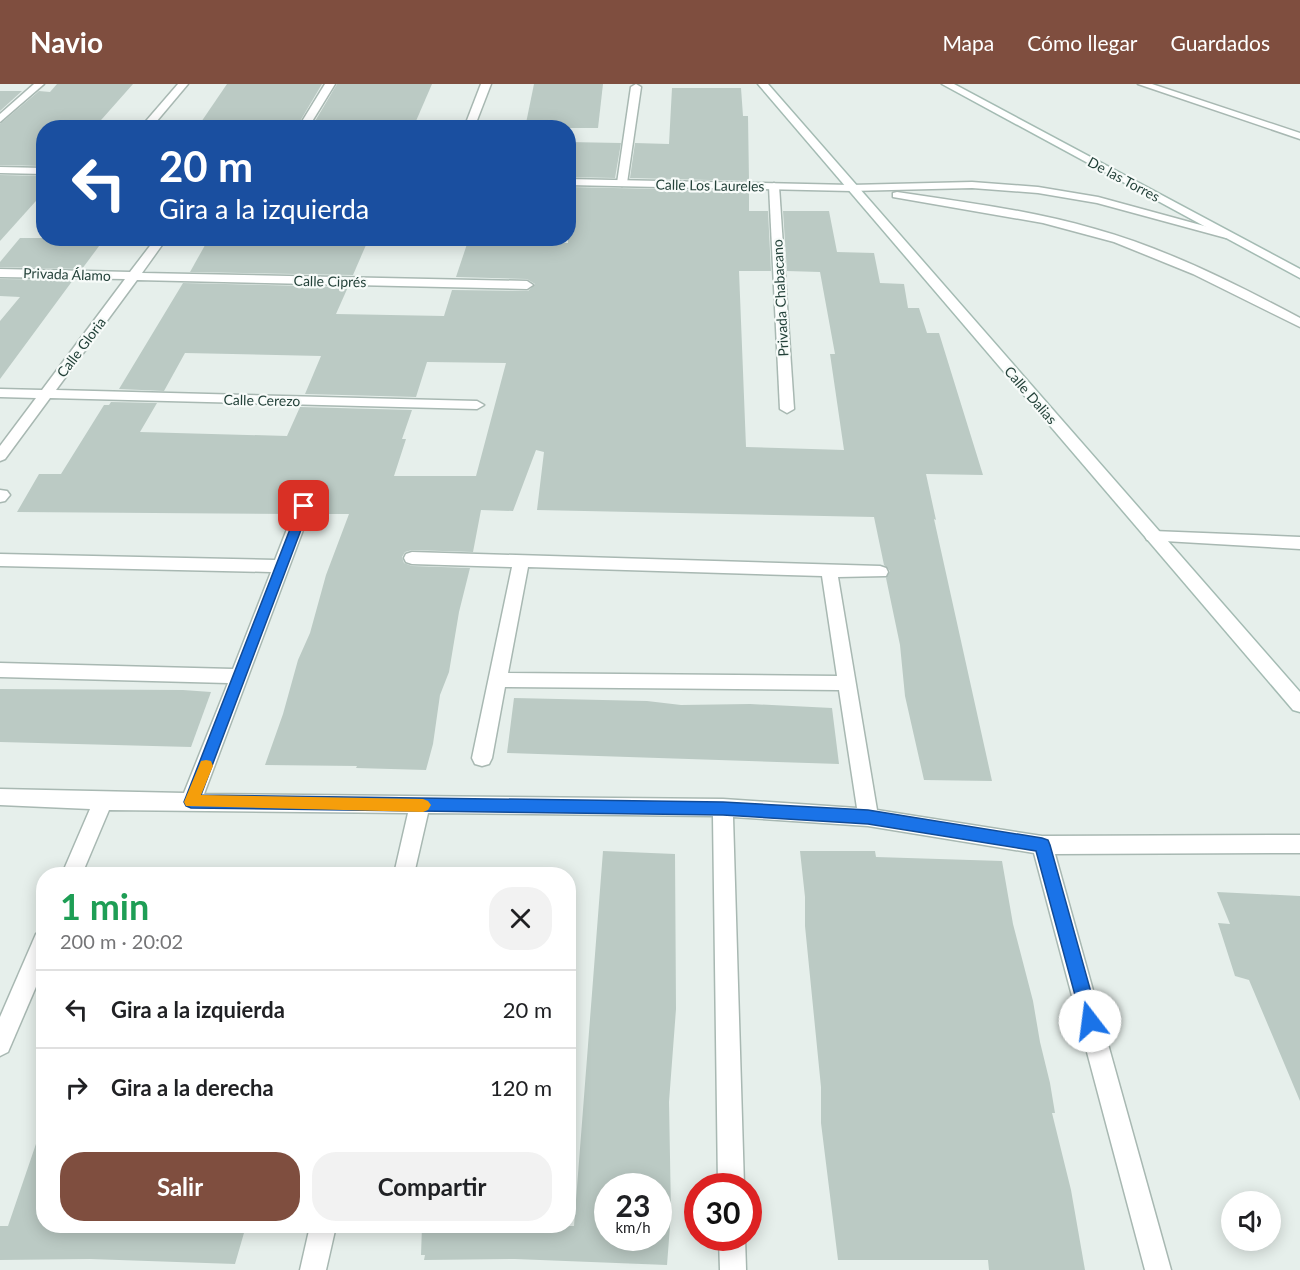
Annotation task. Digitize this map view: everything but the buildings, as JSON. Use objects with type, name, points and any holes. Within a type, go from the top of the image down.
[{"type":"street","points":[[0,119],[39,84]]},
{"type":"street","points":[[152,120],[183,84]]},
{"type":"street","points":[[308,120],[330,84]]},
{"type":"street","points":[[472,120],[486,84]]},
{"type":"street","name":"Calle Dalias","points":[[763,84],[1300,705]]},
{"type":"street","name":"De las Torres","points":[[947,84],[1300,274]]},
{"type":"street","points":[[1143,84],[1300,136]]},
{"type":"street","points":[[622,183],[636,87]]},
{"type":"street","points":[[0,171],[36,171]]},
{"type":"street","name":"Calle Los Laureles","points":[[576,182],[851,188]]},
{"type":"street","points":[[851,188],[972,185],[1038,190],[1098,200],[1227,235]]},
{"type":"street","name":"Privada Chabacano","points":[[774,186],[787,410]]},
{"type":"street","points":[[851,188],[1003,212],[1090,231],[1145,249],[1187,267],[1300,323]]},
{"type":"street","name":"Calle Gloria","points":[[0,456],[156,246]]},
{"type":"street","name":"Privada Álamo","points":[[0,273],[134,276]]},
{"type":"street","name":"Calle Ciprés","points":[[134,276],[527,285]]},
{"type":"street","name":"Calle Cerezo","points":[[0,393],[477,405]]},
{"type":"street","points":[[191,802],[304,506]]},
{"type":"street","points":[[1153,536],[1300,543]]},
{"type":"street","points":[[412,558],[880,572]]},
{"type":"street","points":[[0,560],[281,566]]},
{"type":"street","points":[[482,758],[521,561]]},
{"type":"street","points":[[829,571],[868,817]]},
{"type":"street","points":[[0,670],[240,676]]},
{"type":"street","points":[[497,680],[846,682]]},
{"type":"street","points":[[0,797],[103,801],[723,808],[868,817],[1042,845],[1300,844]]},
{"type":"street","points":[[75,867],[103,801]]},
{"type":"street","points":[[406,867],[420,805]]},
{"type":"street","points":[[723,808],[731,1173]]},
{"type":"street","points":[[1042,845],[1158,1270]]},
{"type":"street","points":[[0,1044],[36,960]]},
{"type":"street","points":[[313,1270],[321,1233]]},
{"type":"street","points":[[732,1251],[733,1270]]},
{"type":"slow traffic","points":[[206,766],[191,802],[423,805]]},
{"type":"route","points":[[304,506],[191,802],[723,808],[868,817],[1042,845],[1090,1021]]}]
